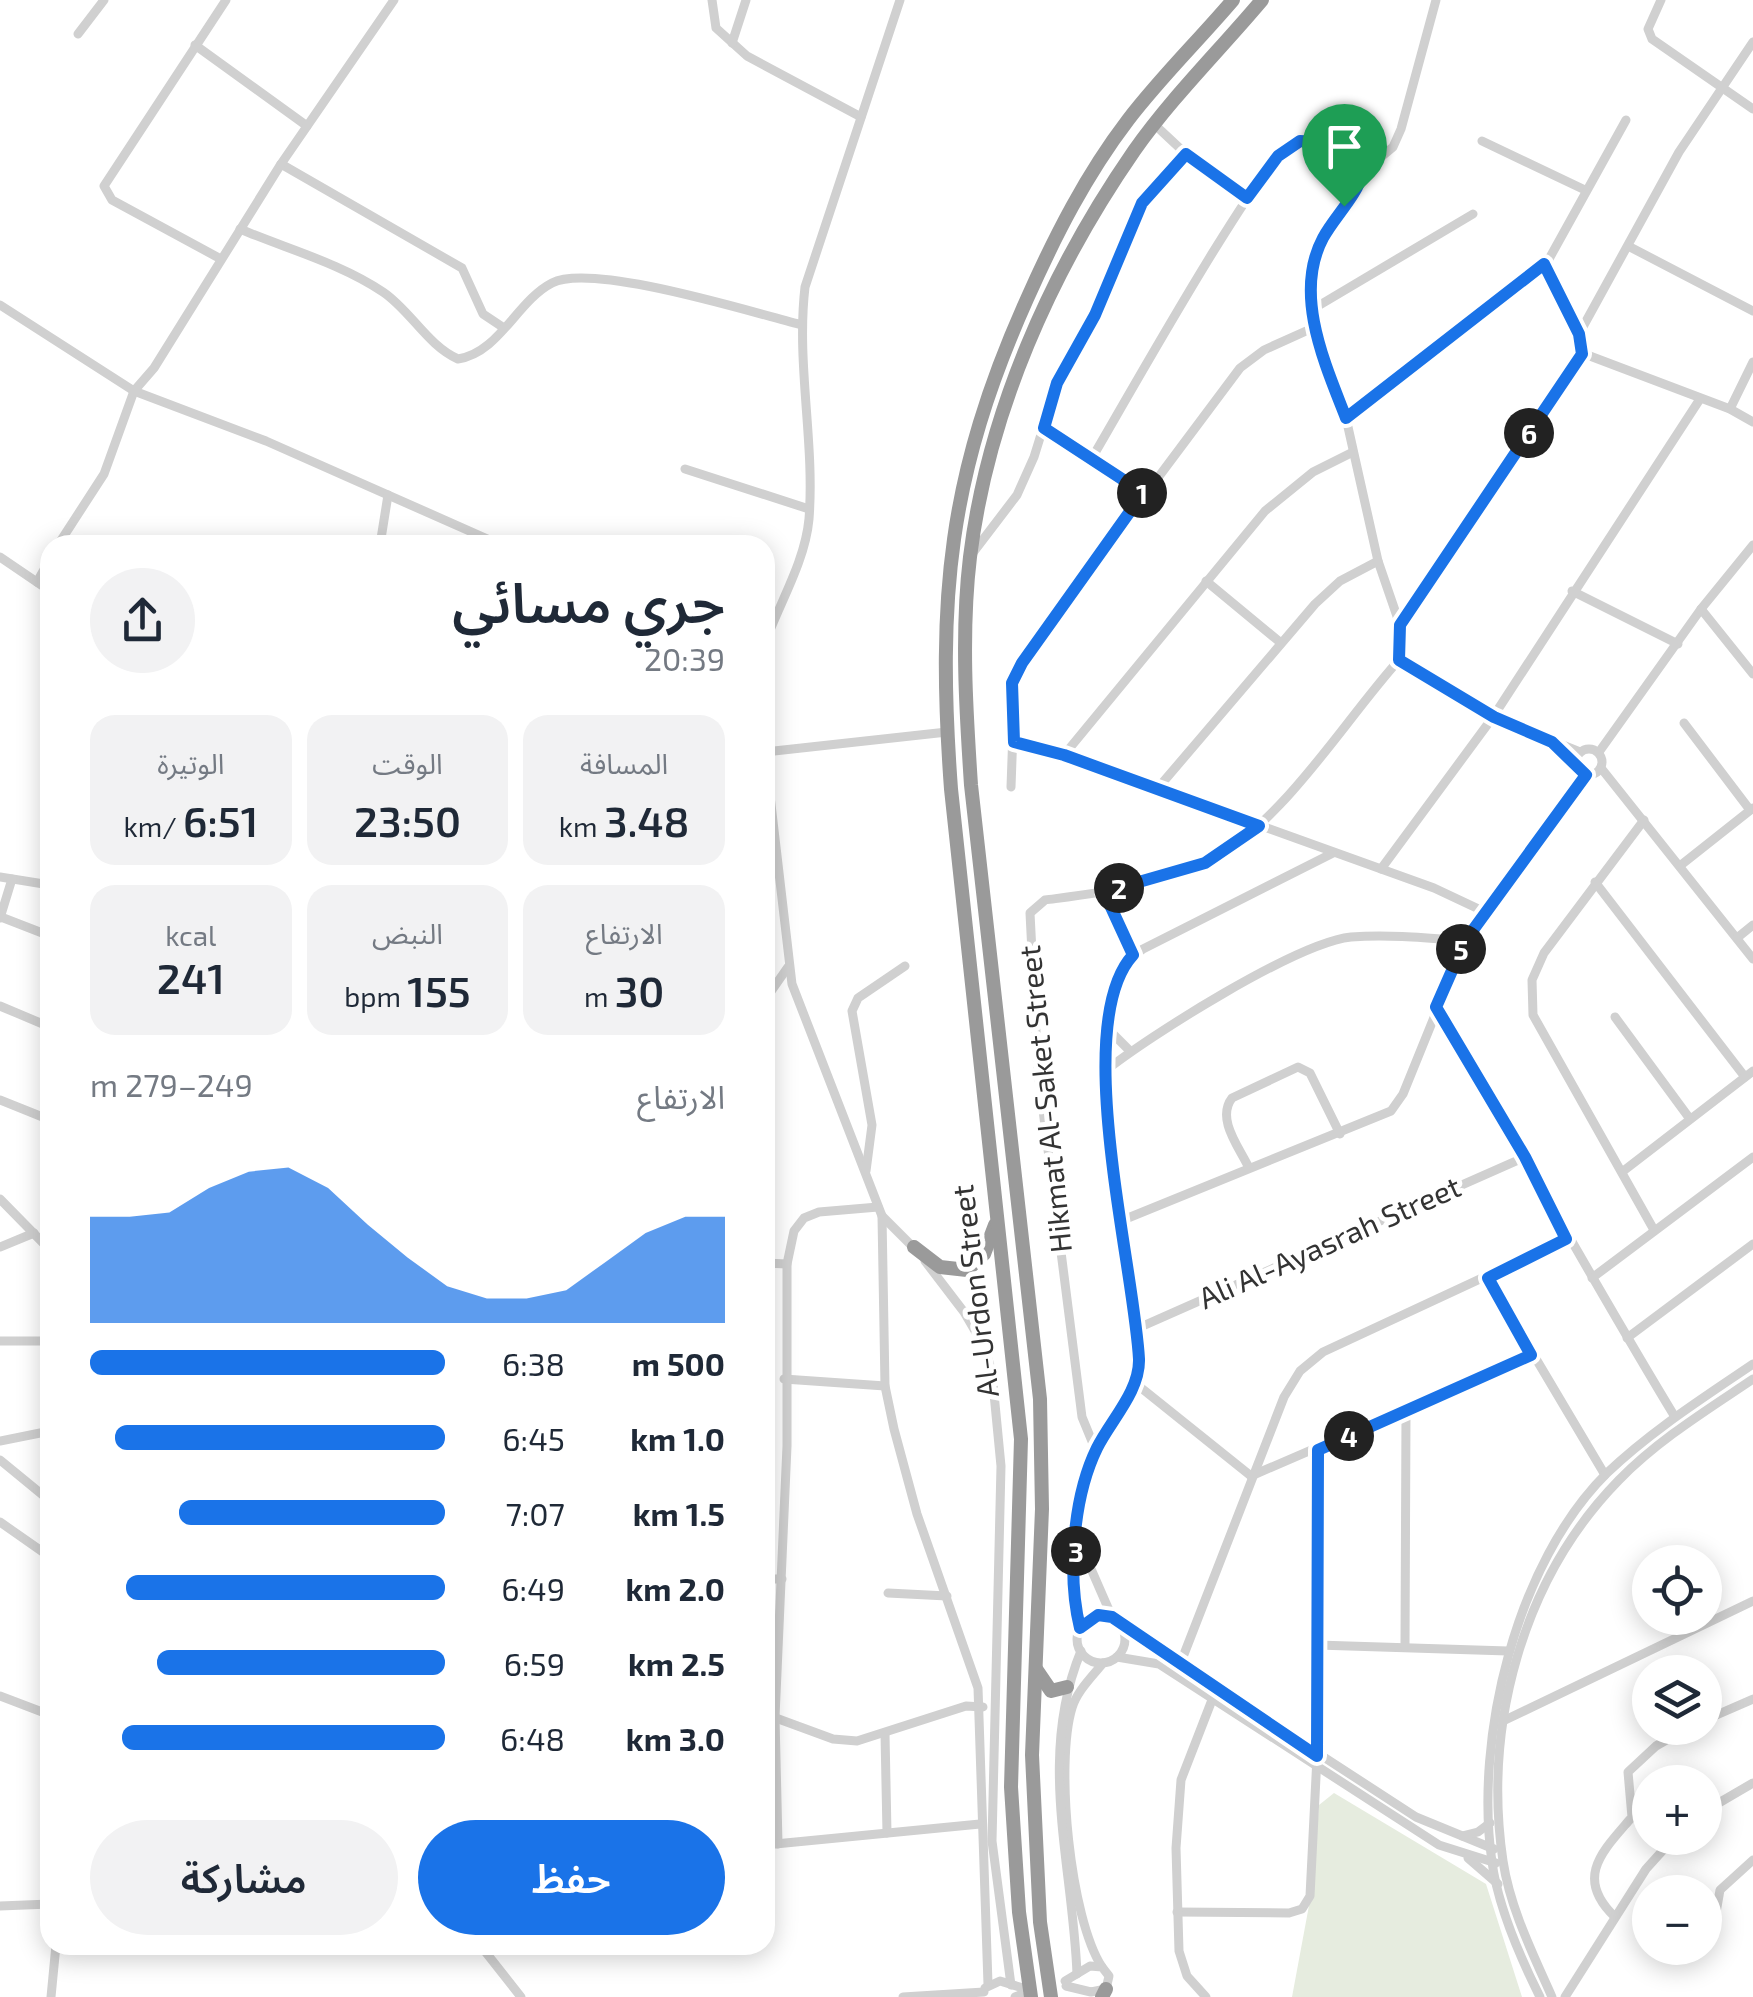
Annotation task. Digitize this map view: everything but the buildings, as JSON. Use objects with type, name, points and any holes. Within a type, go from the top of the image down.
[{"type":"highway","name":"Al-Urdon Street","points":[[1022,1994],[1011,1786],[1021,1440],[995,1225],[947,732],[943,682],[948,579],[960,488],[980,411],[1052,244],[1129,118],[1233,0]]},
{"type":"highway","name":"Al-Urdon Street","points":[[1051,1997],[1034,1847],[1034,1666],[1042,1509],[1040,1399],[971,786],[966,692],[970,556],[992,451],[1024,355],[1072,253],[1155,125],[1262,0]]},
{"type":"highway","points":[[914,1248],[940,1267],[967,1270],[984,1254],[995,1225]]},
{"type":"highway","points":[[1034,1666],[1051,1691],[1067,1688]]},
{"type":"street","points":[[78,34],[104,0]]},
{"type":"street","points":[[219,258],[143,219],[112,200],[104,190],[108,176],[226,0]]},
{"type":"street","points":[[64,535],[104,474],[134,391],[162,354],[281,164],[394,0]]},
{"type":"street","points":[[712,0],[713,24],[732,43],[861,117]]},
{"type":"street","points":[[732,43],[746,0]]},
{"type":"street","points":[[775,618],[798,562],[809,508],[802,325],[808,274],[900,0]]},
{"type":"street","points":[[1436,0],[1401,130],[1393,146],[1362,177],[1315,254],[1315,327],[1346,418],[1378,561],[1400,625],[1399,660],[1494,717],[1578,756],[1586,775]]},
{"type":"street","points":[[1661,0],[1648,29],[1652,39],[1753,109]]},
{"type":"street","points":[[1579,334],[1686,140],[1724,91],[1753,42]]},
{"type":"street","points":[[195,45],[307,126]]},
{"type":"street","points":[[1346,418],[1544,264],[1567,234],[1586,190],[1626,120]]},
{"type":"street","points":[[1155,125],[1186,154],[1247,198]]},
{"type":"street","points":[[1092,458],[1247,198],[1278,156],[1300,141],[1322,143],[1355,162],[1362,177]]},
{"type":"street","points":[[1482,141],[1586,190]]},
{"type":"street","points":[[970,556],[1017,495],[1057,383],[1095,315],[1142,203],[1186,154]]},
{"type":"street","points":[[281,164],[462,268],[483,314],[504,328]]},
{"type":"street","points":[[1313,309],[1473,214]]},
{"type":"street","points":[[240,229],[364,279],[395,300],[443,350],[458,358],[478,353],[553,282],[585,278],[620,281],[802,325]]},
{"type":"street","points":[[1630,247],[1753,311]]},
{"type":"street","points":[[1400,625],[1582,354],[1579,334],[1544,264]]},
{"type":"street","points":[[0,305],[134,391],[266,441],[478,535]]},
{"type":"street","points":[[1011,787],[1012,683],[1022,663],[1146,489],[1156,485],[1240,368],[1264,350],[1315,327]]},
{"type":"street","points":[[1582,354],[1730,409],[1753,422]]},
{"type":"street","points":[[1730,409],[1753,362]]},
{"type":"street","points":[[1381,870],[1494,717],[1572,591],[1700,399]]},
{"type":"street","points":[[1044,428],[1146,489]]},
{"type":"street","points":[[1064,755],[1206,581],[1288,490],[1352,453]]},
{"type":"street","points":[[685,469],[809,508]]},
{"type":"street","points":[[382,535],[388,495]]},
{"type":"street","points":[[1753,545],[1701,609],[1599,752],[1601,768],[1753,959]]},
{"type":"street","points":[[0,557],[40,584]]},
{"type":"street","points":[[1158,788],[1340,581],[1378,561]]},
{"type":"street","points":[[37,582],[40,577]]},
{"type":"street","points":[[1206,581],[1282,643]]},
{"type":"street","points":[[1572,591],[1678,644]]},
{"type":"street","points":[[1701,609],[1749,660],[1753,674]]},
{"type":"street","name":"Hikmat Al-Saket Street","points":[[1096,1450],[1082,1417],[1048,1159],[1027,933],[1030,912],[1038,902],[1104,892],[1205,863],[1259,826],[1399,660]]},
{"type":"street","points":[[1681,865],[1751,809],[1684,723]]},
{"type":"street","points":[[775,751],[947,732]]},
{"type":"street","points":[[1014,742],[1158,788],[1454,895],[1485,912]]},
{"type":"street","points":[[1578,756],[1590,748],[1599,752]]},
{"type":"street","points":[[1123,1220],[1383,1116],[1397,1104],[1465,941],[1586,775],[1601,768]]},
{"type":"street","points":[[1644,820],[1544,953],[1532,980],[1531,995],[1541,1035],[1654,1230]]},
{"type":"street","points":[[775,845],[788,967],[806,1029],[880,1211],[885,1386],[916,1514],[974,1670],[980,1707],[986,1991]]},
{"type":"street","points":[[1077,1974],[1057,1759],[1067,1688],[1081,1651],[1077,1537],[1084,1487],[1096,1450],[1136,1383],[1136,1329],[1104,1072],[1105,1026],[1117,978],[1133,955],[1332,853]]},
{"type":"street","points":[[0,876],[40,884]]},
{"type":"street","points":[[12,880],[0,918],[40,932]]},
{"type":"street","points":[[1596,882],[1749,1074],[1622,1172]]},
{"type":"street","points":[[1104,892],[1133,955]]},
{"type":"street","points":[[1738,938],[1753,926]]},
{"type":"street","points":[[1104,1072],[1130,1050],[1332,941],[1372,937],[1465,941]]},
{"type":"street","points":[[866,1171],[872,1125],[853,1007],[858,998],[905,966]]},
{"type":"street","points":[[775,986],[788,967]]},
{"type":"street","points":[[0,1006],[40,1023]]},
{"type":"street","points":[[1436,1007],[1525,1157],[1566,1239],[1675,1417]]},
{"type":"street","points":[[1616,1017],[1690,1119]]},
{"type":"street","points":[[1105,1026],[1130,1050]]},
{"type":"street","points":[[1249,1168],[1226,1120],[1227,1105],[1298,1068],[1310,1073],[1340,1134]]},
{"type":"street","points":[[0,1100],[40,1116]]},
{"type":"street","name":"Ali Al-Ayasrah Street","points":[[1136,1329],[1525,1157]]},
{"type":"street","points":[[1592,1278],[1753,1157]]},
{"type":"street","points":[[0,1199],[40,1239]]},
{"type":"street","points":[[775,1659],[788,1446],[784,1379],[787,1264],[794,1230],[804,1218],[819,1212],[880,1211],[964,1312],[986,1348],[992,1372],[1001,1466],[992,1841],[1011,1985]]},
{"type":"street","points":[[0,1247],[34,1233]]},
{"type":"street","points":[[1180,1662],[1250,1476],[1284,1398],[1311,1361],[1566,1239]]},
{"type":"street","points":[[1628,1338],[1753,1244]]},
{"type":"street","points":[[775,1263],[787,1264]]},
{"type":"street","points":[[1488,1278],[1605,1476]]},
{"type":"street","points":[[0,1341],[40,1341]]},
{"type":"street","points":[[1250,1476],[1318,1450],[1531,1355]]},
{"type":"street","points":[[1552,1997],[1514,1904],[1490,1822],[1508,1651],[1543,1568],[1605,1476],[1675,1417],[1753,1364]]},
{"type":"street","points":[[784,1379],[885,1386]]},
{"type":"street","points":[[1540,1997],[1522,1961],[1492,1863],[1497,1849],[1499,1721],[1519,1646],[1535,1606],[1594,1509],[1640,1460],[1753,1379]]},
{"type":"street","points":[[1136,1383],[1250,1476]]},
{"type":"street","points":[[1405,1647],[1406,1412]]},
{"type":"street","points":[[0,1441],[40,1433]]},
{"type":"street","points":[[1177,1912],[1289,1913],[1302,1909],[1310,1896],[1317,1770],[1318,1450]]},
{"type":"street","points":[[0,1460],[40,1493]]},
{"type":"street","points":[[0,1522],[40,1550]]},
{"type":"street","points":[[1077,1537],[1112,1617],[1122,1626],[1317,1756],[1454,1836],[1497,1849]]},
{"type":"street","points":[[775,1579],[782,1579]]},
{"type":"street","points":[[888,1593],[947,1596]]},
{"type":"street","points":[[1499,1721],[1753,1602]]},
{"type":"street","points":[[1080,1628],[1098,1615],[1112,1617]]},
{"type":"street","points":[[1117,1657],[1126,1642],[1122,1626]]},
{"type":"street","points":[[1317,1645],[1508,1651]]},
{"type":"street","points":[[1081,1651],[1102,1663]]},
{"type":"street","points":[[1102,1967],[1090,1966],[1066,1984],[1104,1993],[1109,1976],[1081,1926],[1066,1766],[1073,1704],[1102,1663],[1117,1657],[1159,1664],[1317,1770],[1466,1856],[1498,1884]]},
{"type":"street","points":[[0,1696],[40,1711]]},
{"type":"street","points":[[1722,1713],[1753,1699]]},
{"type":"street","points":[[1206,1997],[1182,1966],[1177,1912],[1179,1791],[1212,1700]]},
{"type":"street","points":[[775,1718],[845,1742],[885,1734],[966,1706],[996,1708]]},
{"type":"street","points":[[885,1734],[886,1833]]},
{"type":"street","points":[[1616,1917],[1598,1896],[1595,1870],[1604,1848],[1632,1817],[1628,1772],[1658,1745]]},
{"type":"street","points":[[1722,1801],[1753,1783]]},
{"type":"street","points":[[775,1796],[778,1844]]},
{"type":"street","points":[[1454,1836],[1475,1834],[1490,1822]]},
{"type":"street","points":[[775,1844],[980,1824]]},
{"type":"street","points":[[1566,1997],[1659,1855]]},
{"type":"street","points":[[1466,1856],[1504,1863]]},
{"type":"street","points":[[1722,1888],[1753,1860]]},
{"type":"street","points":[[0,1906],[40,1904]]},
{"type":"street","points":[[51,1997],[55,1955]]},
{"type":"street","points":[[488,1955],[521,1997]]},
{"type":"street","points":[[903,1997],[986,1991],[1000,1981],[1022,1994]]},
{"type":"shaded area","points":[[1334,1793],[1486,1884],[1522,1997],[1292,1997],[1313,1884],[1319,1805]]},
{"type":"route","points":[[1309,141],[1322,143],[1362,167],[1360,182],[1344,206],[1315,254],[1312,286],[1315,327],[1346,418],[1544,264],[1579,334],[1582,354],[1400,625],[1403,644],[1399,660],[1494,717],[1552,742],[1576,760],[1579,771],[1586,775],[1465,941],[1436,1007],[1525,1157],[1566,1239],[1488,1278],[1531,1355],[1318,1450],[1317,1756],[1112,1617],[1090,1617],[1080,1628],[1076,1612],[1077,1537],[1084,1487],[1096,1450],[1136,1383],[1139,1362],[1104,1072],[1110,998],[1117,978],[1133,955],[1104,892],[1205,863],[1259,826],[1064,755],[1014,742],[1011,698],[1012,683],[1022,663],[1146,489],[1122,479],[1044,428],[1057,383],[1095,315],[1150,190],[1186,154],[1247,198],[1287,147],[1309,141]]}]
